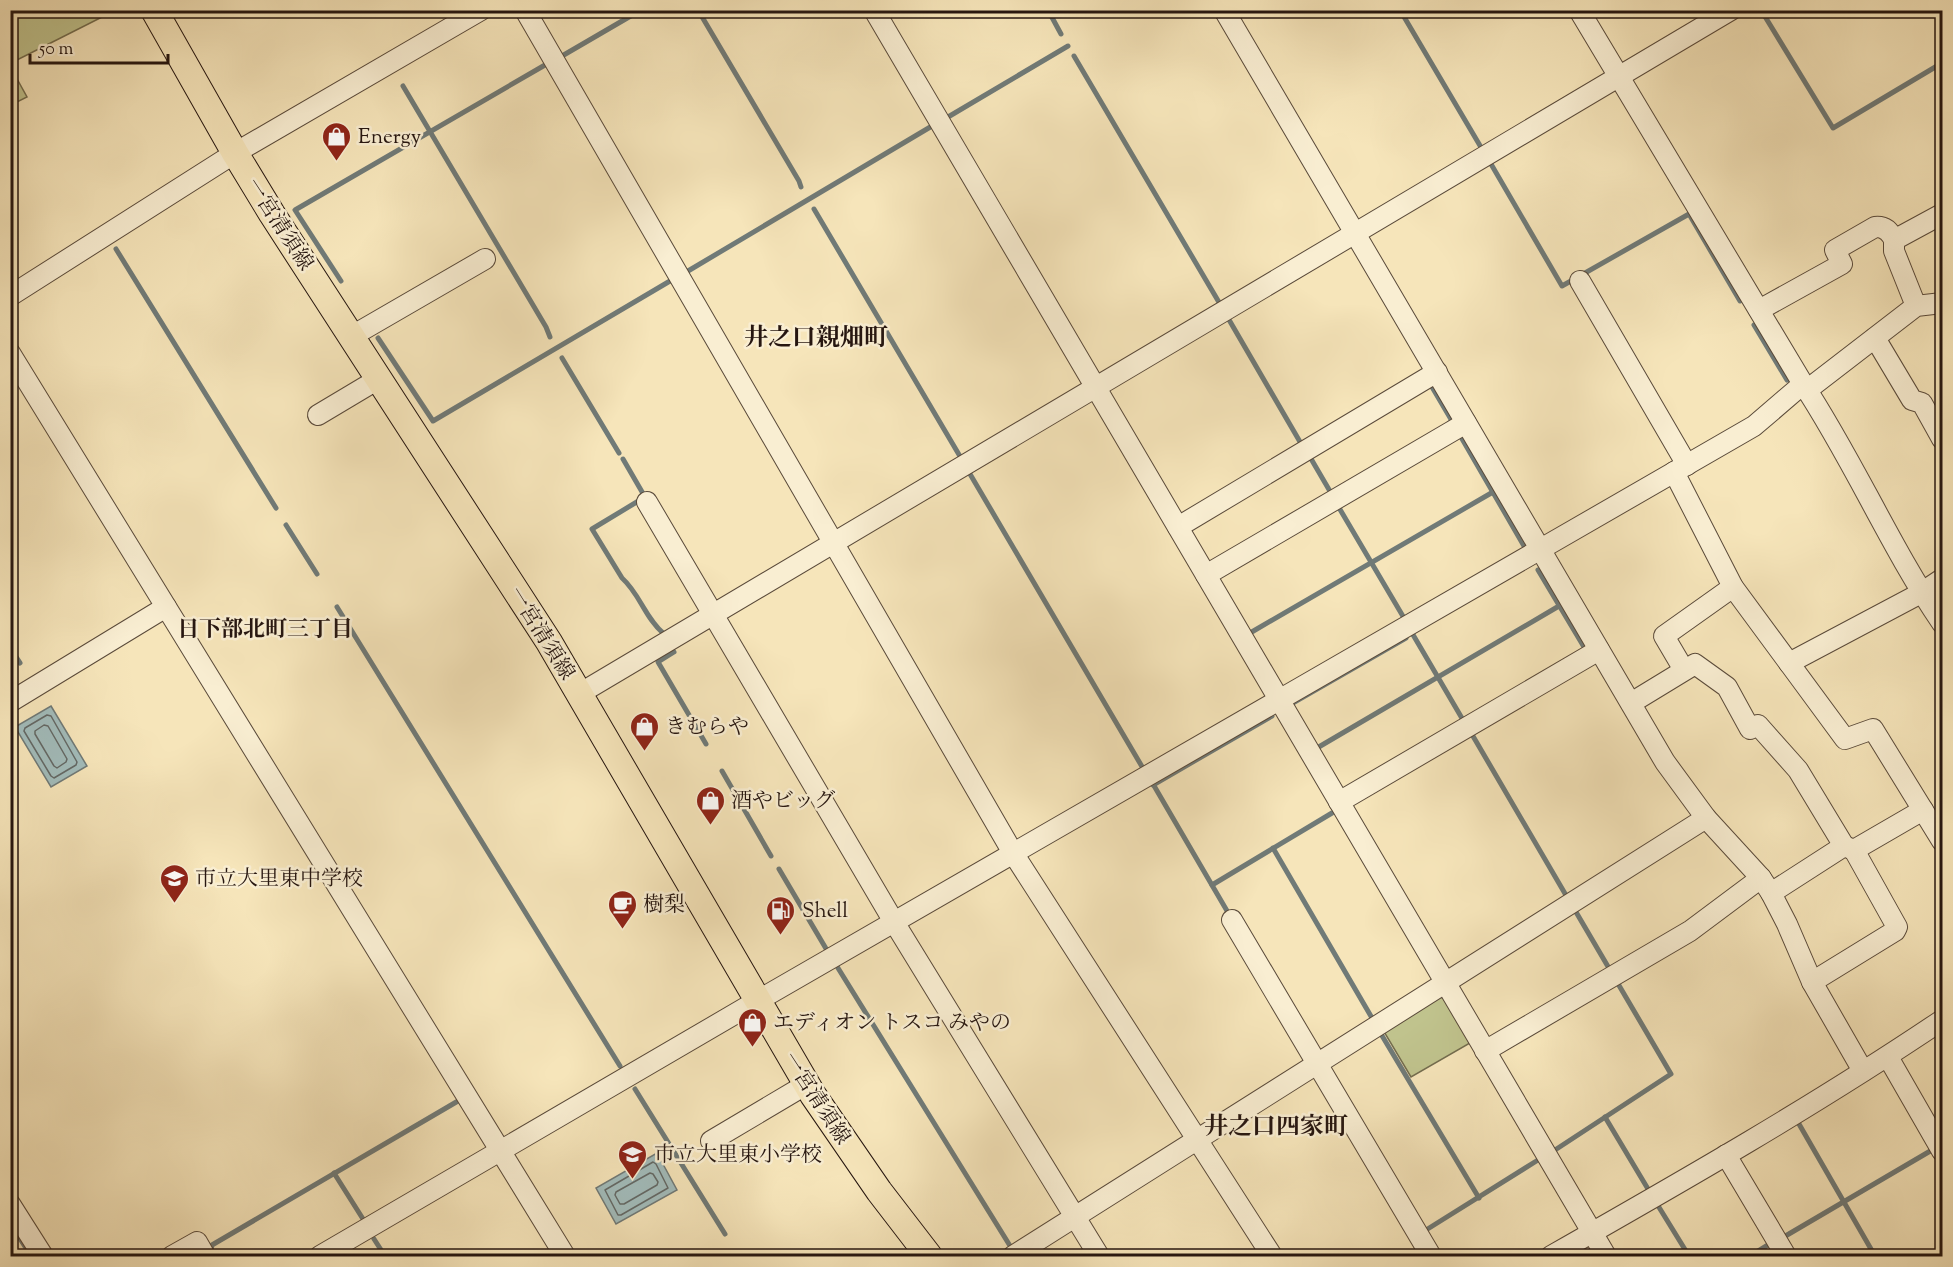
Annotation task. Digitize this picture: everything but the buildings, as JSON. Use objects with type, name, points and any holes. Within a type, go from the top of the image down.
[{"type":"main road","name":"一宮清須線","points":[[154,10],[235,153],[543,632],[807,1084],[879,1191],[929,1257]]},
{"type":"street","points":[[10,296],[235,153],[481,10]]},
{"type":"street","points":[[525,10],[1013,854],[1272,1257]]},
{"type":"street","points":[[874,10],[1606,1257]]},
{"type":"street","points":[[1224,10],[1665,762],[1706,818],[1766,886],[1788,924],[1812,982],[1863,1071]]},
{"type":"street","points":[[1579,10],[1805,387],[1833,429],[1921,592],[1942,623]]},
{"type":"street","points":[[579,694],[1731,10]]},
{"type":"street","points":[[1894,240],[1942,214]]},
{"type":"street","points":[[1759,310],[1842,264],[1835,250],[1875,227],[1890,231],[1894,240],[1894,251],[1916,306]]},
{"type":"street","points":[[352,336],[485,259]]},
{"type":"street","points":[[1580,281],[1680,468],[1733,587],[1845,739],[1873,729],[1942,842]]},
{"type":"street","points":[[326,1255],[757,1001],[1754,426],[1916,306],[1942,303]]},
{"type":"street","points":[[1875,338],[1912,400],[1922,403],[1942,439]]},
{"type":"street","points":[[10,353],[565,1257]]},
{"type":"street","points":[[1178,527],[1437,372]]},
{"type":"street","points":[[318,416],[380,378]]},
{"type":"street","points":[[1206,575],[1466,423]]},
{"type":"street","points":[[646,502],[894,922],[1099,1257]]},
{"type":"street","points":[[1789,663],[1942,579]]},
{"type":"street","points":[[1684,670],[1664,636],[1733,587]]},
{"type":"street","points":[[10,702],[166,607]]},
{"type":"street","points":[[1339,802],[1599,650]]},
{"type":"street","points":[[1630,703],[1695,664],[1728,687],[1750,729],[1758,725],[1798,770],[1849,848],[1897,927],[1896,931],[1812,982]]},
{"type":"street","points":[[1485,1052],[1766,886],[1849,848],[1923,810]]},
{"type":"street","points":[[1013,1257],[1706,818]]},
{"type":"street","points":[[1232,920],[1431,1257]]},
{"type":"street","points":[[1551,1257],[1888,1057],[1942,1020]]},
{"type":"street","points":[[1888,1057],[1942,1152]]},
{"type":"street","points":[[711,1141],[807,1084]]},
{"type":"street","points":[[1726,1155],[1786,1257]]},
{"type":"street","points":[[10,1204],[43,1257]]},
{"type":"street","points":[[172,1257],[196,1242],[205,1257]]},
{"type":"green space","points":[[11,10],[114,10],[114,11],[11,63]]},
{"type":"green space","points":[[11,68],[27,97],[10,105]]},
{"type":"green space","points":[[1437,997],[1445,998],[1470,1043],[1411,1077],[1383,1030]]},
{"type":"water","points":[[51,706],[87,766],[51,787],[15,727]]},
{"type":"water","points":[[657,1153],[677,1190],[616,1224],[596,1188]]},
{"type":"waterway","points":[[562,56],[641,10]]},
{"type":"waterway","points":[[698,10],[801,187]]},
{"type":"waterway","points":[[1048,10],[1061,34]]},
{"type":"waterway","points":[[1400,10],[1482,149]]},
{"type":"waterway","points":[[1761,10],[1833,128],[1942,63]]},
{"type":"waterway","points":[[948,117],[1068,46]]},
{"type":"waterway","points":[[1074,56],[1220,304]]},
{"type":"waterway","points":[[341,281],[295,210],[545,65]]},
{"type":"waterway","points":[[403,86],[550,337]]},
{"type":"waterway","points":[[688,271],[932,126]]},
{"type":"waterway","points":[[1491,164],[1562,286],[1689,214],[1740,301]]},
{"type":"waterway","points":[[814,209],[961,458]]},
{"type":"waterway","points":[[116,249],[276,508]]},
{"type":"waterway","points":[[378,338],[433,421],[670,281]]},
{"type":"waterway","points":[[1228,318],[1303,447]]},
{"type":"waterway","points":[[1754,325],[1787,380]]},
{"type":"waterway","points":[[562,358],[619,453]]},
{"type":"waterway","points":[[1432,387],[1452,421],[1449,423]]},
{"type":"waterway","points":[[1461,437],[1524,546]]},
{"type":"waterway","points":[[1310,457],[1331,493]]},
{"type":"waterway","points":[[623,459],[645,497],[592,529],[622,578],[657,628],[664,634]]},
{"type":"waterway","points":[[970,474],[1144,770]]},
{"type":"waterway","points":[[1250,633],[1493,492]]},
{"type":"waterway","points":[[1338,506],[1404,618]]},
{"type":"waterway","points":[[286,525],[317,574]]},
{"type":"waterway","points":[[1538,570],[1584,647]]},
{"type":"waterway","points":[[1317,748],[1559,606]]},
{"type":"waterway","points":[[337,607],[620,1066]]},
{"type":"waterway","points":[[1412,633],[1463,720]]},
{"type":"waterway","points":[[1291,704],[1406,638]]},
{"type":"waterway","points":[[10,648],[20,663]]},
{"type":"waterway","points":[[674,652],[658,662],[706,744]]},
{"type":"waterway","points":[[1153,785],[1272,716]]},
{"type":"waterway","points":[[1470,731],[1567,897]]},
{"type":"waterway","points":[[722,771],[771,856]]},
{"type":"waterway","points":[[1153,784],[1230,916]]},
{"type":"waterway","points":[[1212,885],[1332,813]]},
{"type":"waterway","points":[[1273,848],[1372,1018]]},
{"type":"waterway","points":[[779,869],[828,952]]},
{"type":"waterway","points":[[1576,912],[1610,970]]},
{"type":"waterway","points":[[838,968],[1012,1249],[1014,1248]]},
{"type":"waterway","points":[[1555,1150],[1671,1074],[1617,982]]},
{"type":"waterway","points":[[1381,1034],[1479,1198]]},
{"type":"waterway","points":[[635,1089],[725,1234]]},
{"type":"waterway","points":[[215,1256],[211,1250],[212,1245],[458,1101]]},
{"type":"waterway","points":[[1605,1117],[1648,1189]]},
{"type":"waterway","points":[[1799,1124],[1875,1256]]},
{"type":"waterway","points":[[1782,1238],[1932,1150]]},
{"type":"waterway","points":[[1426,1230],[1538,1160]]},
{"type":"waterway","points":[[334,1173],[363,1219]]},
{"type":"waterway","points":[[1657,1204],[1689,1256]]},
{"type":"waterway","points":[[10,1223],[31,1256]]},
{"type":"waterway","points":[[374,1239],[385,1256]]},
{"type":"waterway","points":[[1750,1256],[1768,1245]]},
{"type":"place","name":"Energy","points":[[337,162]]},
{"type":"place","name":"きむらや","points":[[644,752]]},
{"type":"place","name":"酒やビッグ","points":[[710,826]]},
{"type":"place","name":"市立大里東中学校","points":[[174,904]]},
{"type":"place","name":"樹梨","points":[[622,930]]},
{"type":"place","name":"Shell","points":[[781,936]]},
{"type":"place","name":"エディオン トスコ みやの","points":[[752,1048]]},
{"type":"place","name":"市立大里東小学校","points":[[633,1180]]},
{"type":"district","name":"井之口親畑町","points":[[816,337]]},
{"type":"district","name":"日下部北町三丁目","points":[[265,628]]},
{"type":"district","name":"井之口四家町","points":[[1276,1126]]}]
